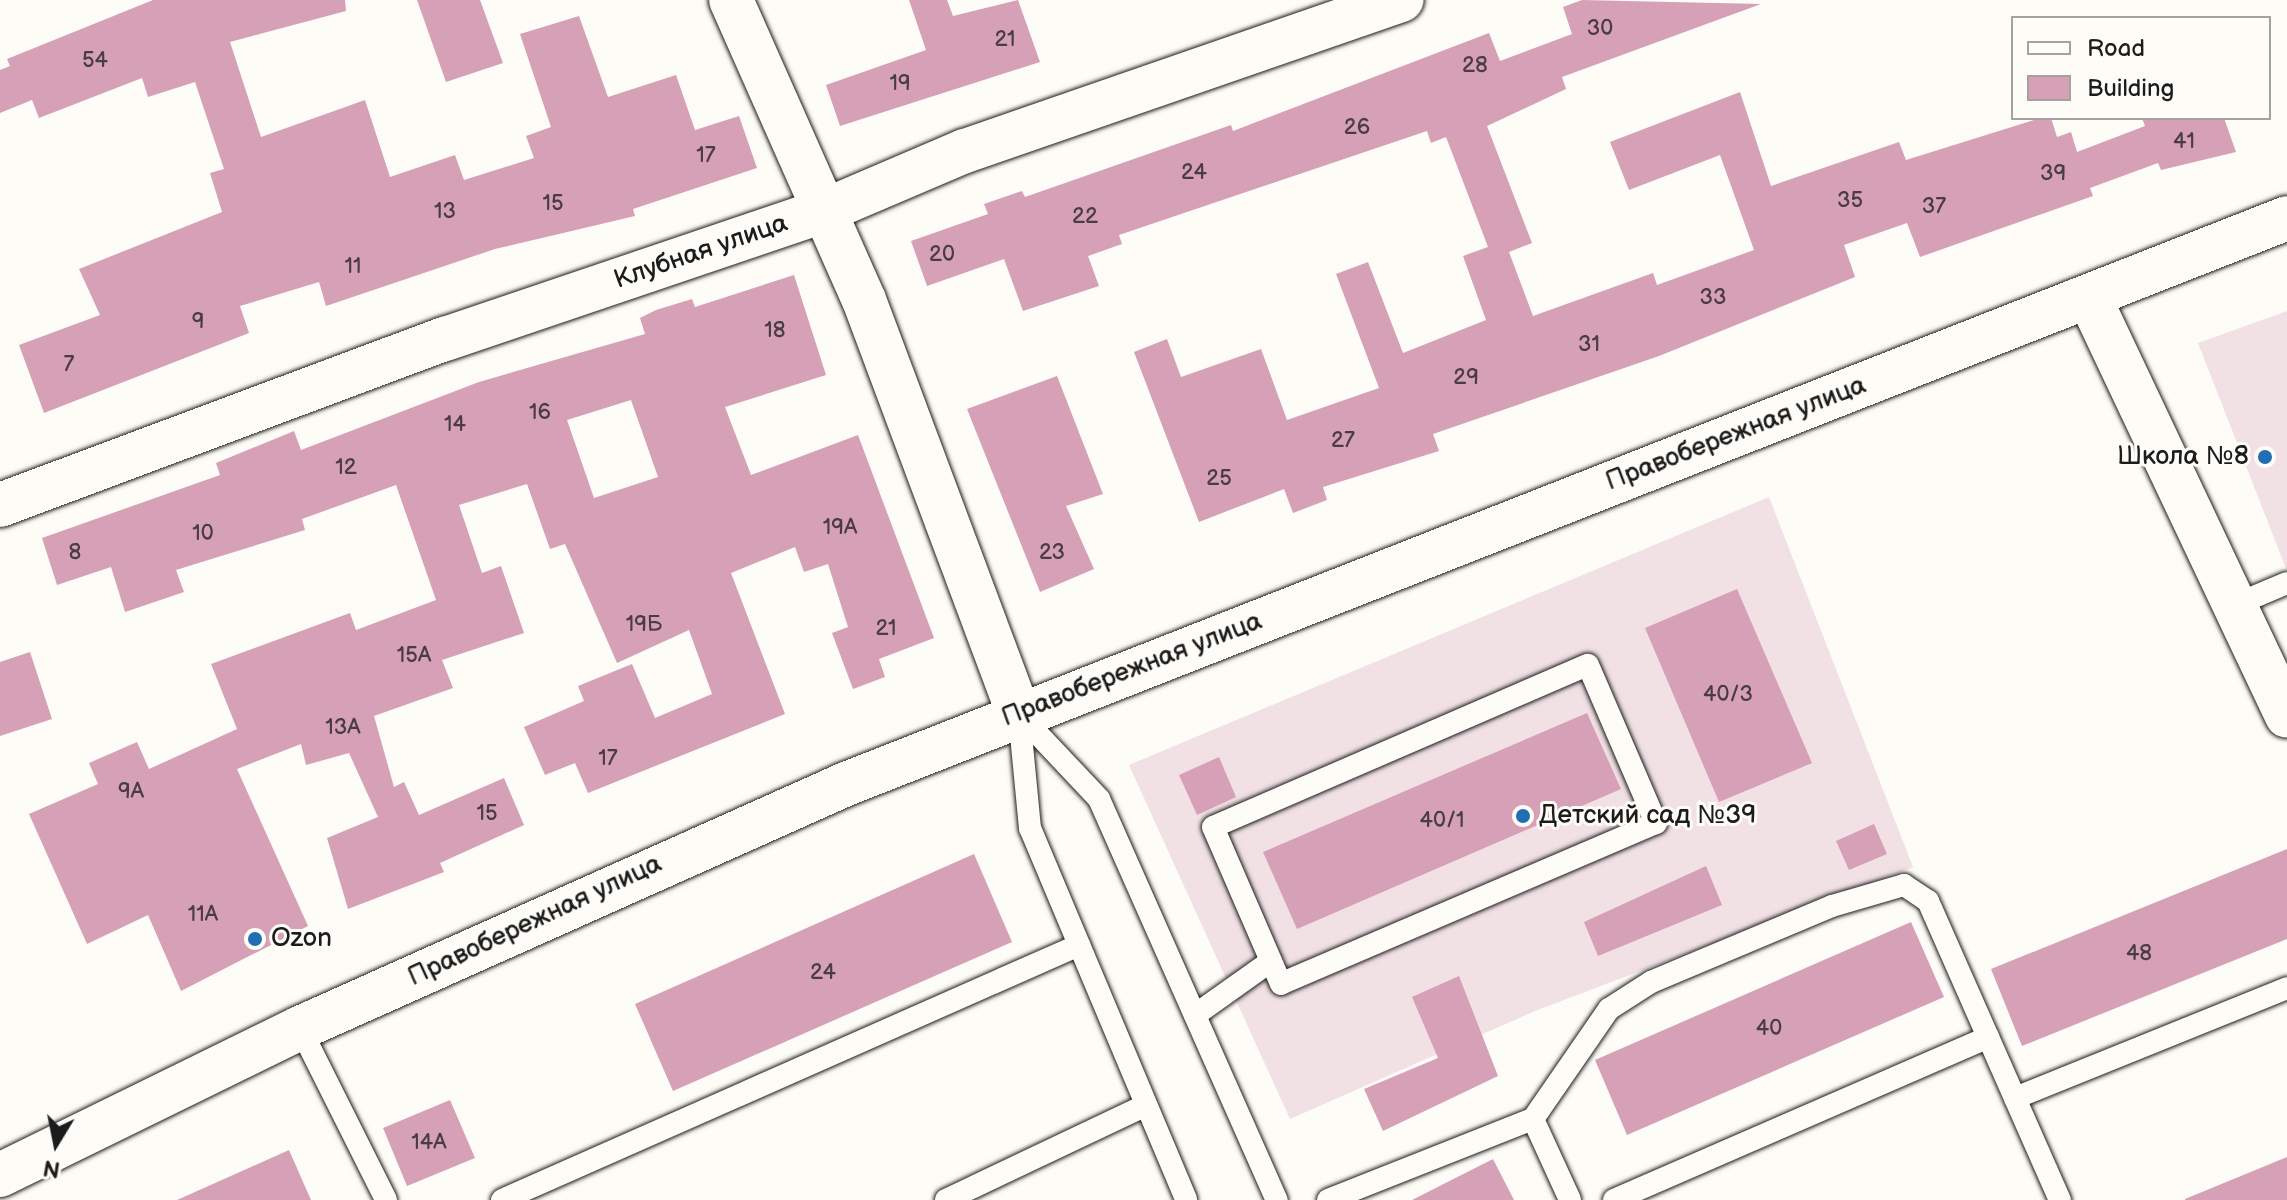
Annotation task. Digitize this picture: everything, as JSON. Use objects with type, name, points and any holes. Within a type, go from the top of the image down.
[{"type":"street","points":[[731,0],[824,211],[1019,714]]},
{"type":"street","name":"Клубная улица","points":[[0,505],[445,339],[824,211],[965,151],[1402,0]]},
{"type":"street","name":"Правобережная улица","points":[[0,1175],[300,1028],[668,860],[1019,714],[2287,218]]},
{"type":"street","points":[[2089,297],[2287,715]]},
{"type":"lane","points":[[2235,605],[2287,583]]},
{"type":"lane","points":[[1588,665],[1656,823],[1281,984],[1271,961],[1213,827],[1588,665]]},
{"type":"lane","points":[[1019,714],[1030,828],[1186,1200]]},
{"type":"lane","points":[[1019,714],[1099,799],[1277,1200]]},
{"type":"lane","points":[[1328,1200],[1533,1119],[1550,1084],[1619,1002],[1679,970],[1896,885],[1928,901],[2060,1200]]},
{"type":"lane","points":[[502,1200],[1079,945]]},
{"type":"lane","points":[[1195,1015],[1271,961]]},
{"type":"lane","points":[[2015,1098],[2287,988]]},
{"type":"lane","points":[[300,1028],[386,1200]]},
{"type":"lane","points":[[1614,1200],[1988,1037]]},
{"type":"lane","points":[[946,1200],[1146,1105]]},
{"type":"lane","points":[[1533,1119],[1570,1200]]},
{"type":"shaded area","name":"Школа №8","points":[[2287,311],[2287,571],[2198,343]]},
{"type":"shaded area","name":"Детский сад №39","points":[[1769,497],[1913,867],[1535,1011],[1290,1119],[1129,765]]},
{"type":"building","points":[[153,0],[345,0],[346,11],[230,42],[261,137],[365,100],[390,177],[455,155],[464,180],[534,158],[526,136],[551,127],[520,34],[579,16],[608,97],[676,75],[695,130],[739,116],[757,168],[633,209],[635,216],[495,249],[326,306],[319,282],[240,306],[249,333],[44,413],[19,345],[100,315],[79,269],[222,212],[210,173],[224,169],[195,82],[148,97],[142,78],[39,118],[32,100],[0,113],[0,70],[10,66],[7,59]]},
{"type":"building","points":[[417,0],[480,0],[503,63],[446,82]]},
{"type":"building","points":[[909,0],[947,0],[953,16],[1018,0],[1040,62],[840,126],[826,85],[926,50]]},
{"type":"building","points":[[1582,0],[1761,4],[1562,77],[1566,89],[1487,126],[1532,243],[1509,252],[1533,316],[1653,273],[1657,285],[1754,250],[1720,155],[1629,190],[1610,142],[1740,92],[1771,186],[1899,142],[1906,160],[2034,120],[2052,120],[2057,137],[2071,132],[2077,152],[2145,126],[2143,120],[2225,120],[2236,152],[2161,170],[2158,163],[2090,188],[2093,196],[1920,257],[1907,223],[1844,245],[1855,277],[1659,356],[1433,434],[1439,451],[1323,487],[1327,500],[1293,513],[1284,489],[1199,522],[1134,352],[1167,339],[1181,377],[1261,349],[1287,420],[1379,388],[1336,274],[1368,262],[1403,353],[1486,320],[1463,256],[1488,247],[1446,137],[1431,143],[1427,131],[1119,235],[1122,244],[1088,256],[1099,286],[1023,311],[1004,259],[927,286],[911,241],[988,214],[984,204],[1022,191],[1025,197],[1231,125],[1233,131],[1489,33],[1500,61],[1572,34],[1563,7]]},
{"type":"building","points":[[794,275],[826,375],[725,407],[751,475],[858,435],[934,638],[879,659],[885,677],[853,689],[832,633],[848,627],[828,564],[804,572],[795,547],[731,573],[785,714],[588,793],[575,763],[545,775],[524,727],[584,701],[578,686],[632,664],[655,718],[712,694],[689,630],[617,663],[565,544],[550,549],[527,484],[459,505],[482,573],[501,566],[524,633],[442,660],[453,688],[374,716],[394,787],[404,782],[419,815],[504,778],[524,825],[440,863],[444,872],[348,909],[327,838],[378,817],[349,753],[306,765],[301,744],[237,769],[308,926],[181,991],[148,915],[87,944],[29,814],[98,784],[89,763],[137,742],[149,769],[237,729],[211,664],[350,613],[356,630],[436,600],[396,485],[302,519],[305,530],[176,570],[184,592],[125,612],[111,567],[57,585],[42,538],[220,475],[216,463],[294,431],[301,450],[479,382],[645,334],[640,318],[656,310],[692,299],[695,307]],"holes":[[[631,400],[658,477],[594,498],[567,420]]]},
{"type":"building","points":[[1057,376],[1103,494],[1066,506],[1094,569],[1040,592],[967,409]]},
{"type":"building","points":[[1737,589],[1812,763],[1719,802],[1645,628]]},
{"type":"building","points":[[30,652],[52,719],[0,736],[0,662]]},
{"type":"building","points":[[1587,713],[1621,789],[1297,929],[1263,852]]},
{"type":"building","points":[[1219,757],[1236,797],[1197,815],[1179,775]]},
{"type":"building","points":[[1874,824],[1887,854],[1849,870],[1836,841]]},
{"type":"building","points":[[2287,849],[2287,939],[2022,1046],[1991,969]]},
{"type":"building","points":[[974,854],[1012,942],[673,1091],[635,1004]]},
{"type":"building","points":[[1706,866],[1722,905],[1598,956],[1584,922]]},
{"type":"building","points":[[1911,922],[1944,997],[1627,1135],[1595,1060]]},
{"type":"building","points":[[1459,976],[1498,1076],[1383,1131],[1364,1089],[1438,1058],[1412,997]]},
{"type":"building","points":[[450,1100],[475,1158],[407,1186],[383,1128]]},
{"type":"building","points":[[289,1150],[311,1200],[177,1200]]},
{"type":"building","points":[[2287,1157],[2287,1200],[2185,1200],[2185,1199]]},
{"type":"building","points":[[1493,1159],[1514,1200],[1412,1200]]},
{"type":"place","name":"Школа №8","points":[[2265,457]]},
{"type":"place","name":"Детский сад №39","points":[[1523,816]]},
{"type":"place","name":"Ozon","points":[[255,939]]}]
